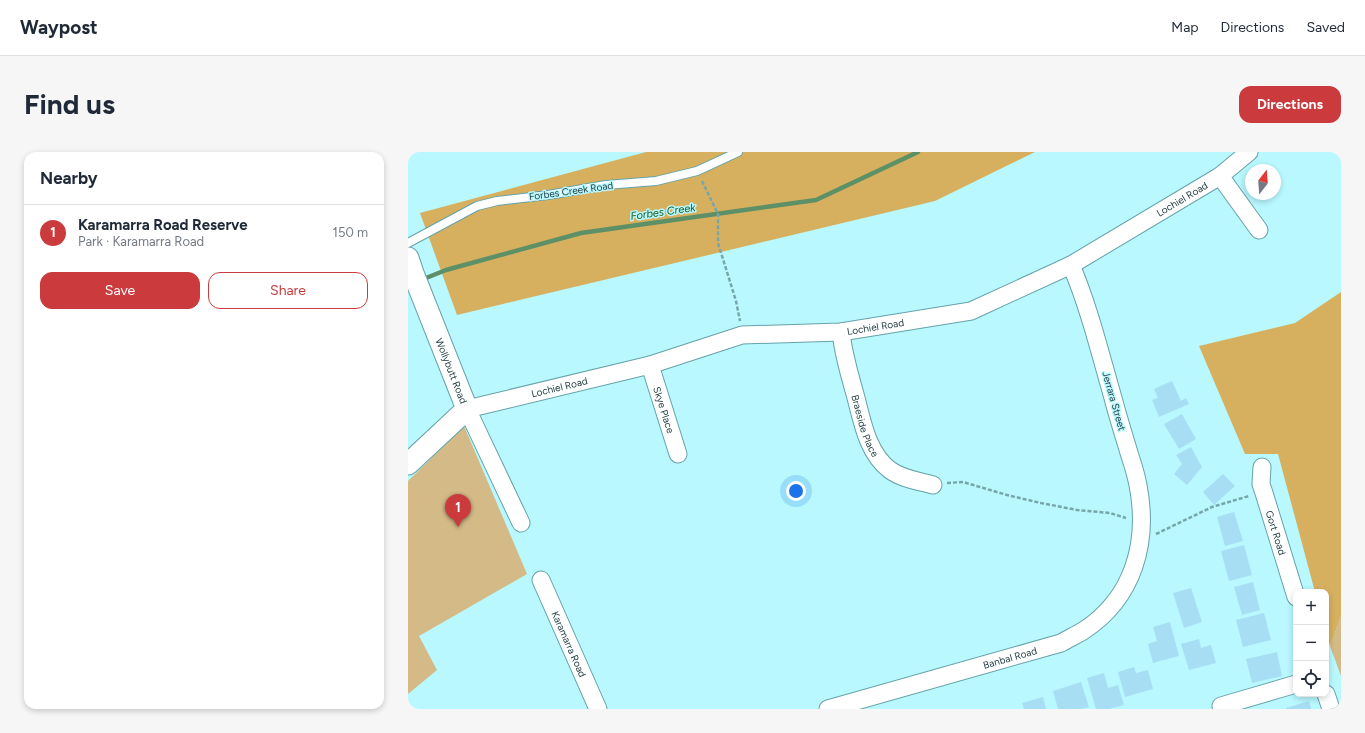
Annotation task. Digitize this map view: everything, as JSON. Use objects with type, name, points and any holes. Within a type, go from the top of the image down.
[{"type":"street","name":"Lochiel Road","points":[[467,409],[650,365],[742,335],[841,332],[971,311],[1071,264],[1220,176],[1249,152]]},
{"type":"street","points":[[1220,176],[1259,230]]},
{"type":"street","name":"Jerrara Street","points":[[1071,264],[1086,306],[1138,484],[1142,521],[1141,541]]},
{"type":"street","name":"Wollybutt Road","points":[[408,464],[467,409],[414,274]]},
{"type":"street","name":"Braeside Place","points":[[841,332],[845,358],[866,434],[872,446],[884,465],[891,471],[902,476],[933,485]]},
{"type":"street","name":"Skye Place","points":[[650,365],[678,454]]},
{"type":"street","points":[[467,409],[521,524]]},
{"type":"street","name":"Gort Road","points":[[1262,467],[1261,484],[1293,589]]},
{"type":"street","name":"Banbal Road","points":[[828,709],[1067,640],[1083,631],[1096,620],[1112,605],[1125,588],[1133,570],[1141,541]]},
{"type":"street","name":"Karamarra Road","points":[[541,580],[598,709]]},
{"type":"street","points":[[1221,706],[1293,685]]},
{"type":"street","points":[[1327,697],[1331,709]]},
{"type":"lane","name":"Forbes Creek Road","points":[[408,243],[477,206],[497,201],[548,195],[606,185],[656,181],[697,171],[738,152]]},
{"type":"path","points":[[704,185],[718,214],[718,243],[736,301],[742,335]]},
{"type":"path","points":[[933,485],[964,482],[1007,496],[1077,510],[1110,513],[1132,520],[1141,541],[1212,507],[1235,499],[1264,493]]},
{"type":"shaded area","points":[[646,152],[1035,152],[935,201],[457,315],[420,213]]},
{"type":"shaded area","points":[[1341,292],[1341,616],[1330,646],[1329,589],[1314,589],[1278,454],[1245,454],[1199,346],[1295,323]]},
{"type":"shaded area","points":[[464,426],[527,574],[419,636],[437,670],[408,694],[408,481]]},
{"type":"shaded area","points":[[1341,616],[1341,676],[1330,646]]},
{"type":"building","points":[[1172,381],[1181,401],[1186,398],[1189,404],[1159,417],[1152,400],[1158,398],[1154,389]]},
{"type":"building","points":[[1182,414],[1196,439],[1179,449],[1164,424]]},
{"type":"building","points":[[1191,447],[1202,467],[1187,485],[1174,474],[1182,464],[1176,455]]},
{"type":"building","points":[[1223,474],[1235,486],[1214,505],[1203,492]]},
{"type":"building","points":[[1234,512],[1243,541],[1225,546],[1217,517]]},
{"type":"building","points":[[1244,545],[1252,575],[1229,581],[1221,551]]},
{"type":"building","points":[[1253,582],[1260,610],[1242,615],[1234,587]]},
{"type":"building","points":[[1191,588],[1202,622],[1184,628],[1173,593]]},
{"type":"building","points":[[1264,613],[1271,640],[1243,647],[1236,620]]},
{"type":"building","points":[[1170,622],[1179,656],[1153,663],[1148,644],[1157,641],[1153,627]]},
{"type":"building","points":[[1199,639],[1201,648],[1211,645],[1216,663],[1189,670],[1181,644]]},
{"type":"building","points":[[1277,652],[1282,676],[1252,683],[1246,659]]},
{"type":"building","points":[[1134,667],[1136,673],[1148,670],[1153,689],[1125,697],[1118,672]]},
{"type":"building","points":[[1104,673],[1108,688],[1118,685],[1124,705],[1109,709],[1096,709],[1087,678]]},
{"type":"building","points":[[1081,682],[1089,707],[1081,709],[1058,709],[1053,691]]},
{"type":"building","points":[[1043,697],[1046,709],[1024,709],[1022,703]]},
{"type":"building","points":[[1309,701],[1311,709],[1286,709],[1286,708]]},
{"type":"waterway","name":"Forbes Creek","points":[[421,280],[446,270],[581,233],[816,200],[918,152]]},
{"type":"place","name":"Karamarra Road Reserve","points":[[458,527]]}]
